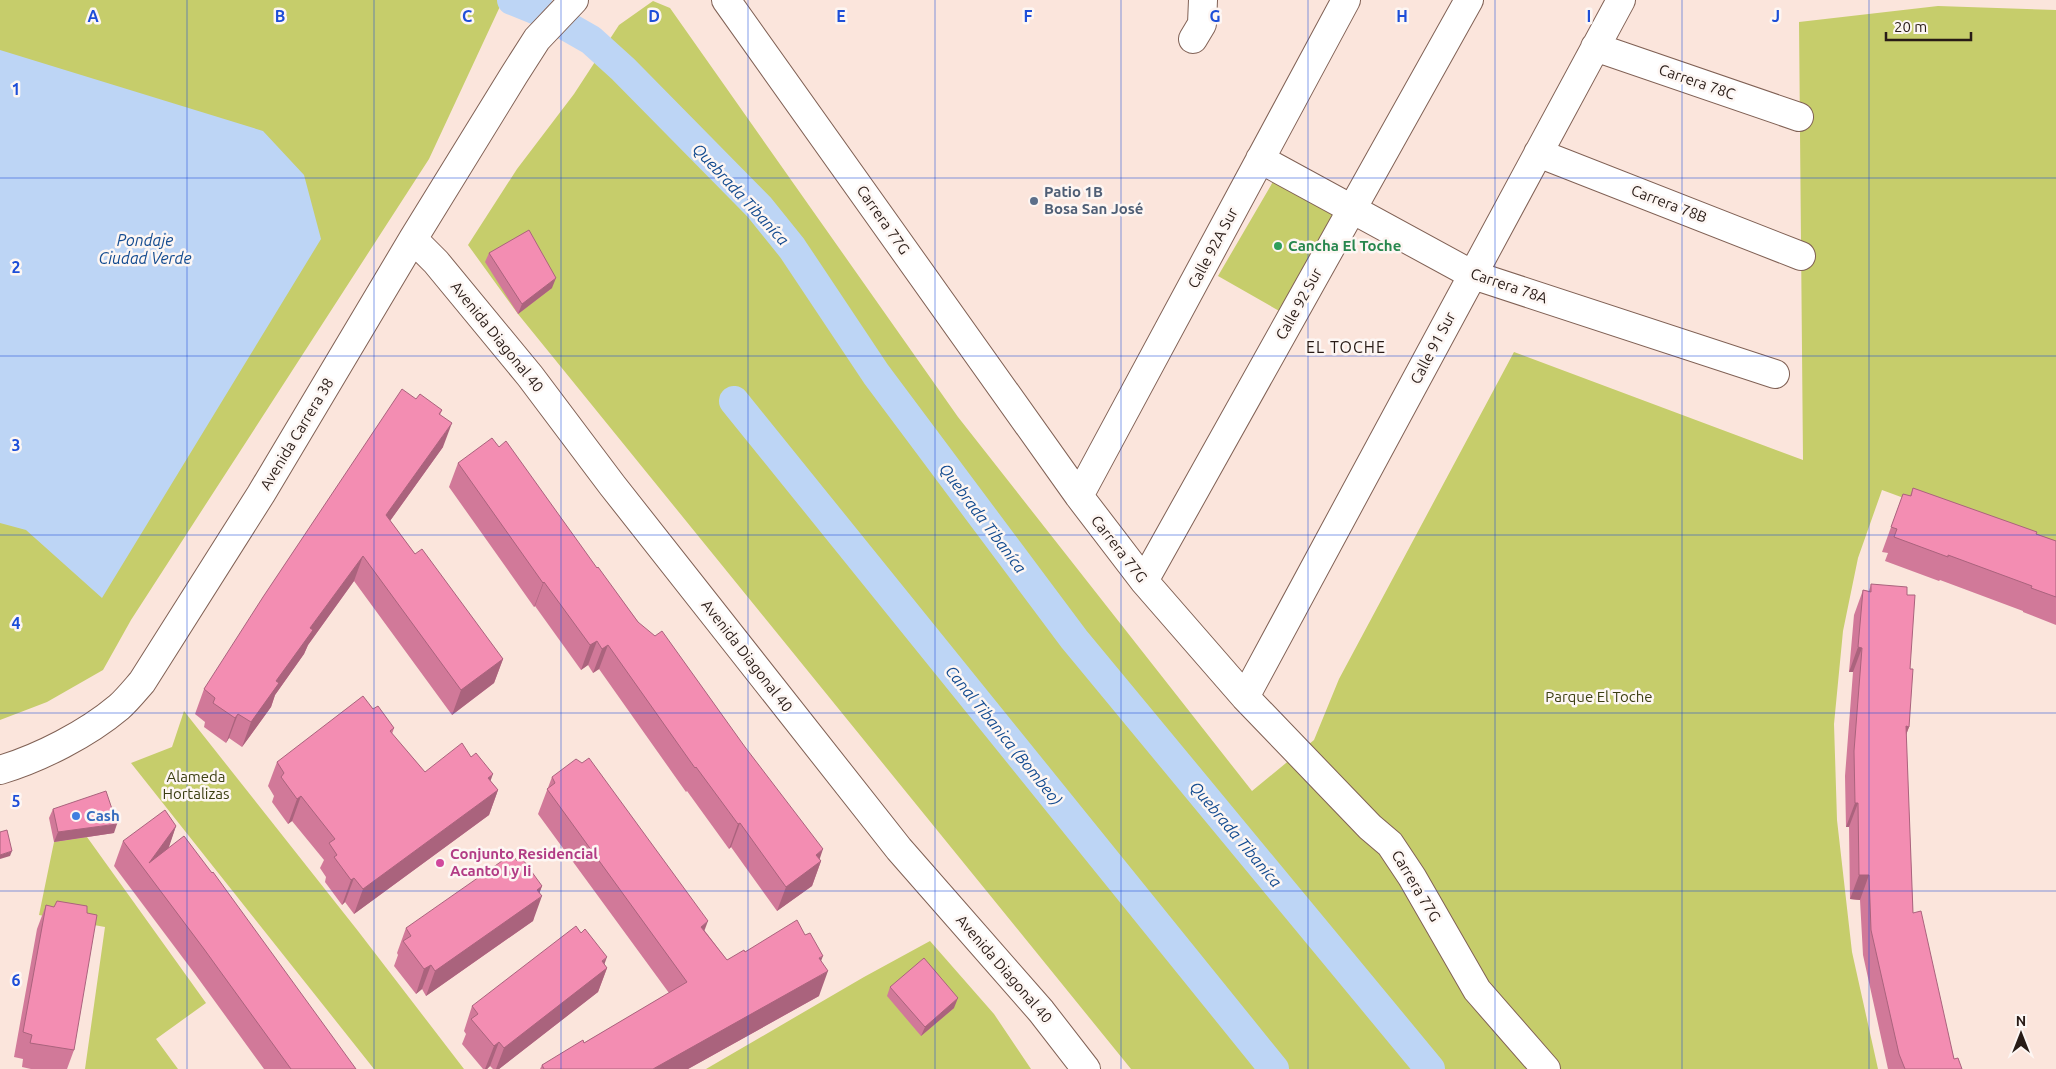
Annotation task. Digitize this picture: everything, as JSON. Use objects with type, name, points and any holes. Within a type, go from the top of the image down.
[{"type":"street","name":"Carrera 77G","points":[[726,0],[1079,496],[1144,581],[1245,697],[1370,827],[1390,844],[1477,990],[1546,1069]]},
{"type":"street","points":[[1193,39],[1202,24],[1203,0]]},
{"type":"street","name":"Calle 92A Sur","points":[[1079,496],[1346,0]]},
{"type":"street","name":"Calle 92 Sur","points":[[1144,581],[1469,0]]},
{"type":"street","name":"Calle 91 Sur","points":[[1245,697],[1621,0]]},
{"type":"street","name":"Avenida Carrera 38","points":[[0,770],[14,766],[65,742],[97,724],[120,706],[142,682],[261,494],[413,239],[538,39],[570,4]]},
{"type":"street","name":"Carrera 78C","points":[[1595,47],[1799,117]]},
{"type":"street","name":"Carrera 78B","points":[[1538,153],[1801,256]]},
{"type":"street","name":"Carrera 78A","points":[[1260,159],[1351,210],[1473,274],[1775,374]]},
{"type":"street","name":"Avenida Diagonal 40","points":[[413,239],[436,262],[530,376],[612,485],[899,849],[1041,1012],[1086,1069]]},
{"type":"green space","points":[[0,0],[503,0],[429,159],[131,620],[103,670],[47,702],[0,720]]},
{"type":"green space","name":"Parque El Toche","points":[[653,1],[670,8],[958,417],[1252,791],[1314,740],[1339,679],[1514,352],[1803,460],[1799,22],[1938,6],[2056,10],[2056,554],[1882,490],[1858,558],[1843,631],[1834,724],[1837,820],[1852,952],[1878,1069],[1131,1069],[518,314],[468,245],[517,169],[574,94],[619,25]]},
{"type":"green space","name":"Cancha El Toche","points":[[1274,180],[1337,216],[1281,312],[1218,276]]},
{"type":"green space","name":"Alameda Hortalizas","points":[[184,711],[358,931],[464,1069],[374,1069],[131,763],[172,747]]},
{"type":"green space","points":[[87,837],[206,1003],[156,1039],[178,1069],[85,1069],[105,927],[39,915],[54,842]]},
{"type":"green space","points":[[930,941],[994,1014],[1031,1069],[706,1069],[864,977]]},
{"type":"water","name":"Pondaje Ciudad Verde","points":[[0,50],[263,131],[304,175],[321,239],[102,598],[26,530],[0,523]]},
{"type":"building","points":[[529,230],[556,278],[522,304],[489,253]]},
{"type":"building","points":[[402,389],[416,399],[420,394],[442,410],[439,414],[452,423],[386,515],[415,554],[422,549],[503,659],[461,690],[363,556],[310,628],[313,630],[276,681],[279,683],[251,722],[238,714],[235,718],[213,703],[215,698],[204,689]]},
{"type":"building","points":[[492,438],[499,447],[506,441],[638,622],[655,636],[662,631],[745,747],[823,849],[816,855],[821,861],[786,887],[740,823],[738,824],[695,768],[608,645],[602,649],[597,641],[590,645],[543,583],[458,463]]},
{"type":"building","points":[[1913,488],[2037,532],[2036,534],[2056,541],[2056,597],[2031,588],[2032,586],[1894,537],[1897,529],[1891,527],[1903,494],[1911,496]]},
{"type":"building","points":[[1871,584],[1907,587],[1907,595],[1915,595],[1910,669],[1913,669],[1909,727],[1906,726],[1913,913],[1921,911],[1954,1059],[1958,1058],[1962,1069],[1905,1069],[1899,1054],[1871,930],[1869,875],[1859,875],[1858,803],[1855,803],[1854,751],[1862,648],[1858,647],[1863,590],[1871,592]]},
{"type":"building","points":[[363,696],[373,709],[378,706],[394,728],[390,731],[425,772],[462,743],[471,757],[476,753],[493,774],[488,778],[498,790],[363,889],[354,878],[351,880],[334,857],[337,855],[329,843],[335,839],[301,796],[297,799],[281,777],[284,773],[277,762]]},
{"type":"building","points":[[589,758],[708,921],[701,927],[727,960],[744,950],[745,952],[797,920],[805,935],[810,933],[823,956],[819,958],[828,971],[653,1069],[544,1069],[542,1065],[583,1040],[584,1043],[687,982],[547,789],[555,783],[552,777],[576,759],[582,763]]},
{"type":"building","points":[[106,791],[117,824],[58,832],[53,809]]},
{"type":"building","points":[[165,810],[176,826],[149,863],[184,836],[213,872],[356,1069],[291,1069],[123,841]]},
{"type":"building","points":[[7,830],[12,851],[0,855],[0,832]]},
{"type":"building","points":[[512,854],[517,861],[521,857],[542,886],[537,890],[542,896],[435,971],[431,965],[424,969],[403,941],[411,936],[406,928]]},
{"type":"building","points":[[57,901],[87,906],[87,913],[97,915],[74,1050],[30,1043],[32,1035],[23,1032],[46,905],[54,907]]},
{"type":"building","points":[[576,926],[581,933],[585,929],[607,957],[602,961],[607,968],[504,1048],[499,1042],[494,1046],[471,1019],[478,1014],[472,1006]]},
{"type":"building","points":[[924,958],[958,998],[925,1027],[890,987]]},
{"type":"waterway","name":"Quebrada Tibaníca","points":[[512,0],[542,12],[591,40],[623,69],[759,207],[792,248],[876,374],[1074,639],[1430,1069]]},
{"type":"waterway","name":"Canal Tibanica (Bombeo)","points":[[734,401],[1274,1069]]},
{"type":"place","name":"Patio 1B Bosa San José","points":[[1034,201]]},
{"type":"place","name":"Cancha El Toche","points":[[1278,246]]},
{"type":"place","name":"Cash","points":[[76,816]]},
{"type":"place","name":"Conjunto Residencial Acanto I y Ii","points":[[440,863]]},
{"type":"district","name":"EL TOCHE","points":[[1346,347]]}]
